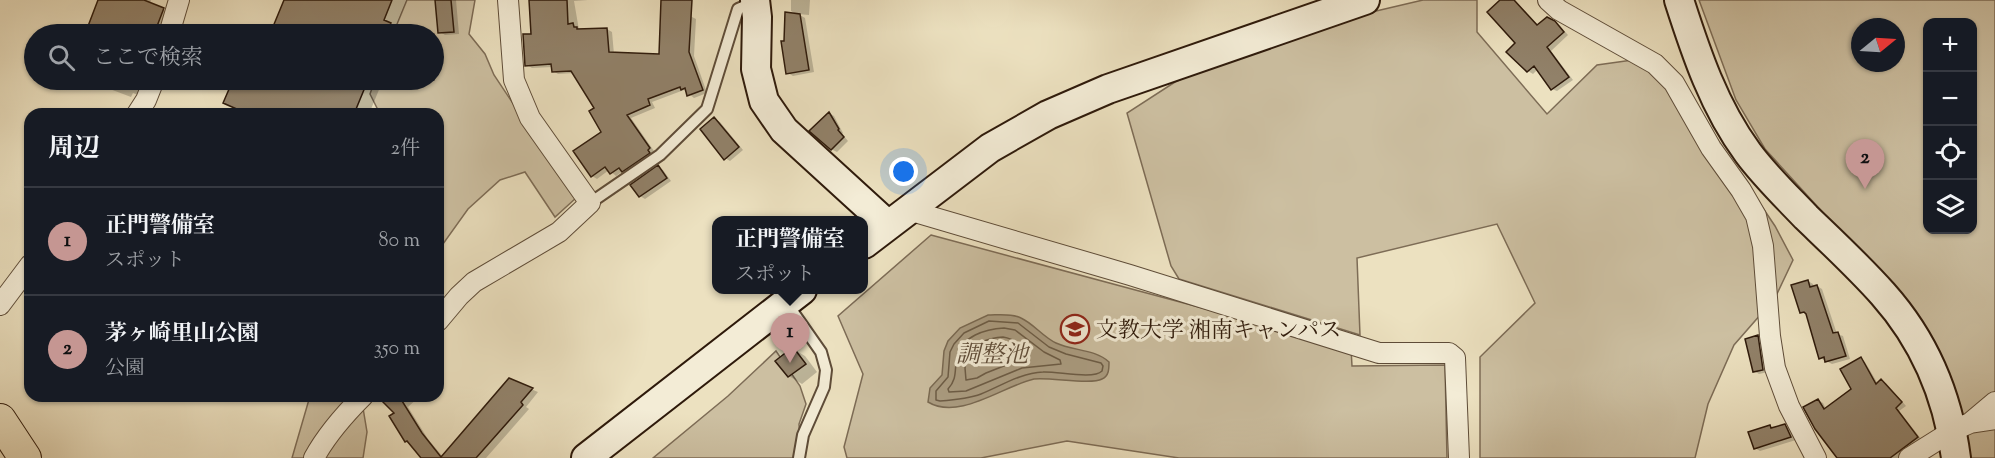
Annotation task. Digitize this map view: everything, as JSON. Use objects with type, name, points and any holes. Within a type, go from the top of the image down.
[{"type":"main road","points":[[0,420],[25,458]]},
{"type":"street","points":[[173,24],[179,0]]},
{"type":"street","points":[[444,314],[474,282],[559,232],[590,203],[530,118],[514,80],[508,0]]},
{"type":"street","points":[[755,0],[756,69],[764,101],[784,130],[898,218],[1118,271],[1379,353],[1449,353],[1455,358],[1459,458]]},
{"type":"street","points":[[868,241],[990,148],[1048,115],[1108,89],[1365,0]]},
{"type":"street","points":[[1548,0],[1558,10],[1655,64],[1674,83],[1711,148],[1751,207],[1756,216],[1763,246],[1770,336],[1775,368],[1789,406],[1816,458]]},
{"type":"street","points":[[1679,0],[1699,62],[1747,153],[1772,182],[1883,295],[1908,327],[1929,363],[1959,437]]},
{"type":"street","points":[[141,108],[150,90]]},
{"type":"street","points":[[0,305],[24,273]]},
{"type":"street","points":[[586,458],[794,296]]},
{"type":"street","points":[[314,458],[324,439],[357,402]]},
{"type":"street","points":[[1959,437],[1995,402]]},
{"type":"street","points":[[1908,458],[1995,419]]},
{"type":"lane","points":[[590,203],[660,155],[707,109],[738,9],[755,0]]},
{"type":"lane","points":[[794,296],[821,352],[826,370],[824,387],[803,435],[799,458]]},
{"type":"shaded area","points":[[407,0],[475,0],[469,34],[485,54],[494,75],[576,198],[555,217],[525,172],[500,180],[468,209],[444,243],[444,108],[377,108],[370,94],[371,90],[444,90],[444,24],[397,24]]},
{"type":"shaded area","points":[[1423,0],[1477,0],[1477,32],[1547,114],[1597,65],[1661,56],[1775,226],[1793,260],[1775,298],[1734,345],[1708,404],[1695,458],[1480,458],[1480,357],[1535,303],[1497,224],[1357,258],[1360,335],[1179,279],[1171,266],[1127,113],[1175,82],[1221,60],[1325,23]]},
{"type":"shaded area","points":[[1699,0],[1995,0],[1995,458],[1964,458],[1900,297],[1765,149],[1736,100]]},
{"type":"shaded area","name":"文教大学 湘南キャンパス","points":[[931,235],[1351,348],[1352,366],[1445,365],[1447,458],[1179,458],[1067,441],[981,458],[847,458],[844,447],[863,374],[838,316],[863,294],[868,294],[868,290]]},
{"type":"shaded area","points":[[776,351],[800,386],[806,404],[799,424],[801,458],[653,458],[728,396]]},
{"type":"shaded area","points":[[308,402],[362,402],[367,432],[363,458],[292,458]]},
{"type":"water","name":"調整池","points":[[988,315],[1017,316],[1056,343],[1091,352],[1103,358],[1109,362],[1109,370],[1104,378],[1097,381],[1034,379],[967,405],[940,407],[928,402],[930,388],[942,375],[944,351],[948,341],[960,328]]},
{"type":"building","points":[[98,0],[144,0],[164,8],[158,24],[89,24]]},
{"type":"building","points":[[284,0],[392,0],[384,20],[391,24],[274,24]]},
{"type":"building","points":[[435,0],[451,0],[454,32],[444,33],[444,24],[437,24]]},
{"type":"building","points":[[529,0],[567,0],[568,24],[573,23],[577,29],[607,28],[609,52],[659,54],[661,0],[692,0],[689,52],[703,90],[687,96],[685,88],[681,90],[680,87],[648,99],[650,105],[627,115],[650,148],[648,150],[650,153],[622,172],[619,168],[610,174],[605,167],[591,177],[573,151],[601,132],[589,111],[594,108],[571,71],[552,72],[551,64],[525,66],[523,34],[531,34]]},
{"type":"building","points":[[1500,0],[1514,0],[1537,25],[1547,17],[1555,21],[1564,32],[1547,47],[1569,77],[1551,90],[1534,66],[1527,72],[1506,52],[1515,43],[1487,12]]},
{"type":"building","points":[[785,12],[800,14],[809,70],[786,74],[781,41],[784,41]]},
{"type":"building","points":[[229,90],[364,90],[356,108],[234,108],[223,103]]},
{"type":"building","points":[[829,112],[844,137],[831,150],[809,131]]},
{"type":"building","points":[[714,117],[739,147],[724,160],[700,129]]},
{"type":"building","points":[[658,165],[667,178],[639,197],[630,185]]},
{"type":"building","points":[[1808,280],[1810,287],[1817,285],[1833,333],[1838,332],[1846,356],[1825,362],[1824,357],[1819,359],[1806,314],[1800,313],[1791,285]]},
{"type":"building","points":[[1758,335],[1763,370],[1753,372],[1745,339]]},
{"type":"building","points":[[793,347],[806,364],[788,377],[775,361]]},
{"type":"building","points":[[1861,357],[1876,384],[1881,379],[1902,402],[1896,408],[1918,437],[1890,458],[1837,458],[1815,429],[1803,407],[1818,399],[1824,409],[1851,389],[1840,369]]},
{"type":"building","points":[[509,378],[533,388],[521,402],[523,405],[476,458],[421,458],[407,441],[405,442],[389,416],[394,413],[383,402],[403,402],[422,433],[441,457]]},
{"type":"building","points":[[1785,424],[1791,437],[1754,449],[1748,432],[1770,425],[1771,428]]},
{"type":"place","name":"茅ヶ崎里山公園","points":[[1865,189]]},
{"type":"place","name":"文教大学 湘南キャンパス","points":[[1075,329]]},
{"type":"place","name":"正門警備室","points":[[790,363]]}]
